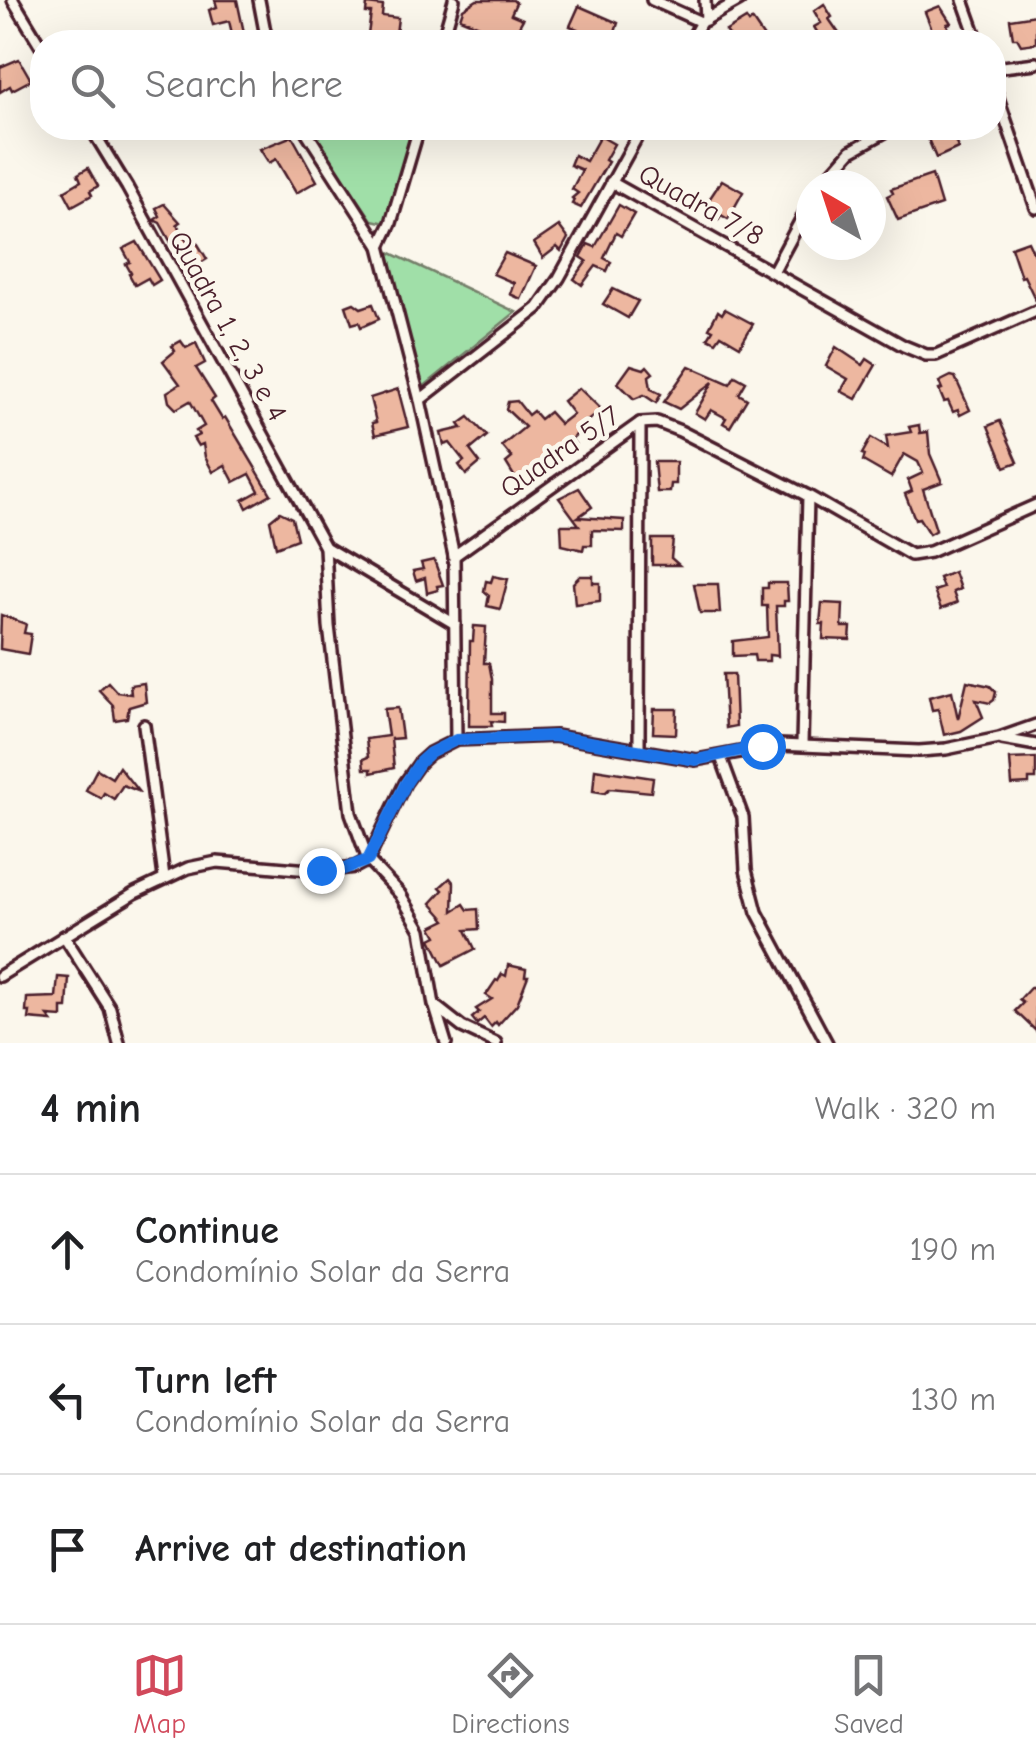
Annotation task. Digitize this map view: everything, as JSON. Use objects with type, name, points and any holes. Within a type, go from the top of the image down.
[{"type":"street","points":[[14,0],[32,30]]},
{"type":"street","points":[[259,0],[265,30]]},
{"type":"street","points":[[445,30],[454,0]]},
{"type":"street","points":[[652,0],[704,21]]},
{"type":"street","points":[[704,0],[704,21]]},
{"type":"street","points":[[698,30],[704,21],[740,0]]},
{"type":"street","points":[[963,0],[974,30]]},
{"type":"street","points":[[1006,67],[1036,63]]},
{"type":"street","points":[[1006,121],[1036,208]]},
{"type":"street","name":"Quadra 1, 2, 3 e 4","points":[[98,140],[325,546]]},
{"type":"street","points":[[312,140],[380,246],[420,400],[454,556],[456,740]]},
{"type":"street","points":[[380,246],[392,223],[416,140]]},
{"type":"street","points":[[420,400],[538,308],[559,278],[635,140]]},
{"type":"street","points":[[835,170],[852,151],[871,140]]},
{"type":"street","name":"Quadra 7/8","points":[[611,182],[926,355],[936,355],[1036,311]]},
{"type":"street","points":[[774,270],[796,229]]},
{"type":"street","name":"Quadra 5/7","points":[[454,556],[640,423],[658,422],[680,431],[808,496],[911,555],[930,552],[1036,505]]},
{"type":"street","points":[[639,750],[640,423]]},
{"type":"street","points":[[802,744],[808,496]]},
{"type":"street","points":[[325,546],[455,624]]},
{"type":"street","points":[[325,546],[328,612],[351,812],[368,860],[400,894],[421,930],[434,1006],[446,1043]]},
{"type":"street","points":[[144,725],[164,877]]},
{"type":"street","points":[[0,976],[164,877],[217,862],[328,870],[355,867],[368,860],[420,762],[456,740],[554,736],[696,760],[762,746],[802,744],[920,752],[1000,738],[1036,725]]},
{"type":"street","points":[[1000,738],[1036,745]]},
{"type":"street","points":[[720,757],[743,817],[746,870],[757,912],[827,1043]]},
{"type":"street","points":[[64,936],[110,1008],[120,1043]]},
{"type":"street","points":[[434,1006],[462,1027],[496,1043]]},
{"type":"green space","points":[[318,140],[410,140],[386,223],[372,220]]},
{"type":"green space","points":[[387,251],[516,312],[422,388]]},
{"type":"building","points":[[215,0],[237,0],[243,30],[231,30],[229,21],[213,25],[209,10],[217,7]]},
{"type":"building","points":[[477,0],[513,0],[516,3],[511,14],[523,19],[517,30],[489,30],[460,18],[463,9]]},
{"type":"building","points":[[367,4],[383,6],[382,16],[398,18],[396,30],[369,30],[371,13],[366,13]]},
{"type":"building","points":[[824,4],[837,30],[816,30],[814,27],[821,23],[814,11]]},
{"type":"building","points":[[579,6],[618,23],[616,30],[580,30],[570,26]]},
{"type":"building","points":[[940,6],[951,23],[947,24],[949,30],[932,30],[925,12]]},
{"type":"building","points":[[1036,15],[1036,43],[1021,45],[1013,38],[1010,19]]},
{"type":"building","points":[[746,19],[749,23],[752,20],[759,30],[728,30]]},
{"type":"building","points":[[19,59],[30,81],[0,92],[0,67]]},
{"type":"building","points":[[282,140],[294,140],[317,181],[296,193],[276,159],[269,163],[260,149]]},
{"type":"building","points":[[598,140],[614,144],[581,208],[572,204],[578,193],[572,189],[582,170],[570,165],[574,155],[586,161]]},
{"type":"building","points":[[928,140],[955,140],[958,148],[936,158]]},
{"type":"building","points":[[88,168],[98,186],[90,191],[92,195],[72,206],[64,191],[81,181],[78,174]]},
{"type":"building","points":[[932,175],[941,205],[898,220],[887,196],[893,193],[891,189]]},
{"type":"building","points":[[722,180],[743,192],[728,219],[721,215],[718,220],[702,210]]},
{"type":"building","points":[[164,204],[180,222],[177,224],[189,245],[196,241],[207,259],[187,271],[160,223],[154,220],[160,216],[156,208]]},
{"type":"building","points":[[619,205],[634,214],[621,236],[616,233],[604,258],[611,262],[607,271],[596,266],[582,285],[574,279],[587,261],[581,257],[588,244],[595,247]]},
{"type":"building","points":[[559,226],[568,238],[561,251],[557,247],[543,258],[534,243]]},
{"type":"building","points":[[1028,241],[1036,258],[1036,301],[1024,276],[1021,277],[1011,247]]},
{"type":"building","points":[[137,242],[160,280],[152,285],[148,278],[135,285],[129,274],[126,264],[130,262],[123,249]]},
{"type":"building","points":[[505,253],[536,266],[521,299],[510,294],[514,283],[493,274]]},
{"type":"building","points":[[613,289],[638,301],[628,318],[603,304]]},
{"type":"building","points":[[354,303],[361,308],[373,304],[379,319],[361,327],[359,322],[352,324],[346,306]]},
{"type":"building","points":[[725,309],[753,324],[740,346],[721,335],[716,342],[708,338],[718,311],[722,314]]},
{"type":"building","points":[[181,341],[186,348],[196,343],[205,363],[196,368],[215,398],[211,401],[222,419],[225,417],[271,494],[247,508],[243,500],[259,491],[250,474],[234,482],[225,465],[213,472],[203,444],[198,446],[193,438],[204,426],[190,401],[176,409],[169,402],[167,392],[180,384],[163,361],[175,351],[172,346]]},
{"type":"building","points":[[836,347],[863,365],[867,359],[876,365],[856,399],[841,391],[848,379],[826,366]]},
{"type":"building","points":[[631,365],[644,369],[647,366],[653,373],[649,376],[651,389],[661,394],[656,403],[644,395],[634,399],[618,383]]},
{"type":"building","points":[[689,366],[730,384],[735,376],[746,382],[739,394],[747,399],[730,427],[723,423],[726,418],[711,410],[705,419],[695,413],[713,382],[679,409],[664,402]]},
{"type":"building","points":[[955,377],[970,410],[960,415],[958,410],[953,412],[948,401],[944,402],[939,390],[939,382]]},
{"type":"building","points":[[579,388],[602,410],[578,428],[581,431],[571,439],[575,444],[551,463],[546,457],[518,478],[514,476],[506,463],[512,458],[502,446],[525,427],[506,409],[508,402],[517,401],[528,415],[533,411],[540,419],[549,412],[560,424],[573,414],[563,401]]},
{"type":"building","points":[[398,389],[408,427],[375,435],[370,398]]},
{"type":"building","points":[[469,417],[487,436],[470,450],[480,463],[466,475],[459,465],[464,461],[450,443],[444,445],[441,433],[462,428],[459,424]]},
{"type":"building","points":[[1000,421],[1018,462],[1005,467],[988,426]]},
{"type":"building","points":[[919,425],[920,433],[928,432],[930,454],[942,482],[923,489],[936,530],[929,534],[919,518],[915,519],[905,494],[912,491],[908,480],[923,473],[918,462],[904,454],[891,477],[863,461],[862,454],[871,438],[888,448],[886,436],[911,432],[909,427]]},
{"type":"building","points":[[654,462],[676,462],[676,484],[671,484],[670,492],[657,492]]},
{"type":"building","points":[[579,488],[592,507],[578,517],[624,520],[624,531],[592,530],[592,545],[584,545],[583,550],[562,545],[561,525],[579,525],[559,498]]},
{"type":"building","points":[[280,512],[292,518],[297,539],[276,547],[270,520]]},
{"type":"building","points":[[652,539],[673,539],[671,558],[679,565],[652,565]]},
{"type":"building","points":[[434,560],[443,585],[427,593],[425,578],[416,581],[413,571],[423,569],[421,563]]},
{"type":"building","points":[[954,572],[960,589],[953,592],[957,603],[941,609],[934,591],[943,588],[939,578]]},
{"type":"building","points":[[493,576],[508,579],[500,609],[487,606],[486,581],[491,582]]},
{"type":"building","points":[[580,576],[593,576],[593,583],[600,583],[600,601],[575,604],[573,583]]},
{"type":"building","points":[[768,583],[787,583],[788,601],[784,601],[784,606],[776,606],[778,656],[755,661],[754,655],[733,656],[733,641],[768,637],[762,588],[768,588]]},
{"type":"building","points":[[694,584],[718,584],[720,613],[700,613]]},
{"type":"building","points":[[822,603],[843,604],[842,627],[851,627],[850,640],[823,639]]},
{"type":"building","points":[[1,615],[26,624],[24,633],[31,634],[28,654],[0,649]]},
{"type":"building","points":[[474,626],[486,627],[484,663],[489,663],[492,679],[492,713],[504,713],[504,722],[491,721],[492,726],[469,726],[470,641]]},
{"type":"building","points":[[723,674],[734,674],[736,726],[726,728]]},
{"type":"building","points":[[967,681],[990,686],[996,692],[994,700],[976,700],[983,717],[961,731],[944,735],[938,709],[932,710],[929,697],[952,691],[958,719]]},
{"type":"building","points":[[108,682],[117,692],[131,694],[130,685],[144,683],[146,702],[129,707],[127,718],[115,720],[113,705],[99,690]]},
{"type":"building","points":[[398,708],[402,738],[391,739],[394,768],[371,773],[371,769],[364,769],[363,759],[368,757],[366,739],[388,736],[384,709]]},
{"type":"building","points":[[654,709],[677,709],[676,734],[653,733]]},
{"type":"building","points":[[1036,758],[1036,779],[1029,779],[1029,784],[1012,785],[1010,759]]},
{"type":"building","points":[[119,767],[138,791],[123,785],[114,799],[104,793],[101,798],[86,790],[97,769],[112,778]]},
{"type":"building","points":[[595,769],[653,778],[651,792],[610,788],[605,793],[593,791]]},
{"type":"building","points":[[450,878],[454,883],[453,911],[464,904],[468,910],[478,909],[479,929],[466,930],[475,949],[444,965],[431,939],[437,936],[432,927],[446,920],[431,903]]},
{"type":"building","points":[[508,965],[526,969],[528,976],[517,1004],[498,1025],[496,1022],[491,1027],[484,1018],[477,1024],[472,1018],[479,1012],[476,1009],[492,999],[486,995],[502,974],[506,976]]},
{"type":"building","points":[[58,977],[69,978],[67,1008],[62,1008],[62,1017],[48,1016],[52,1021],[29,1019],[27,998],[56,997]]},
{"type":"building","points":[[1031,987],[1036,992],[1036,1031],[1015,1011]]},
{"type":"route","points":[[321,870],[341,870],[368,860],[420,762],[456,740],[554,736],[696,760],[762,746]]}]
